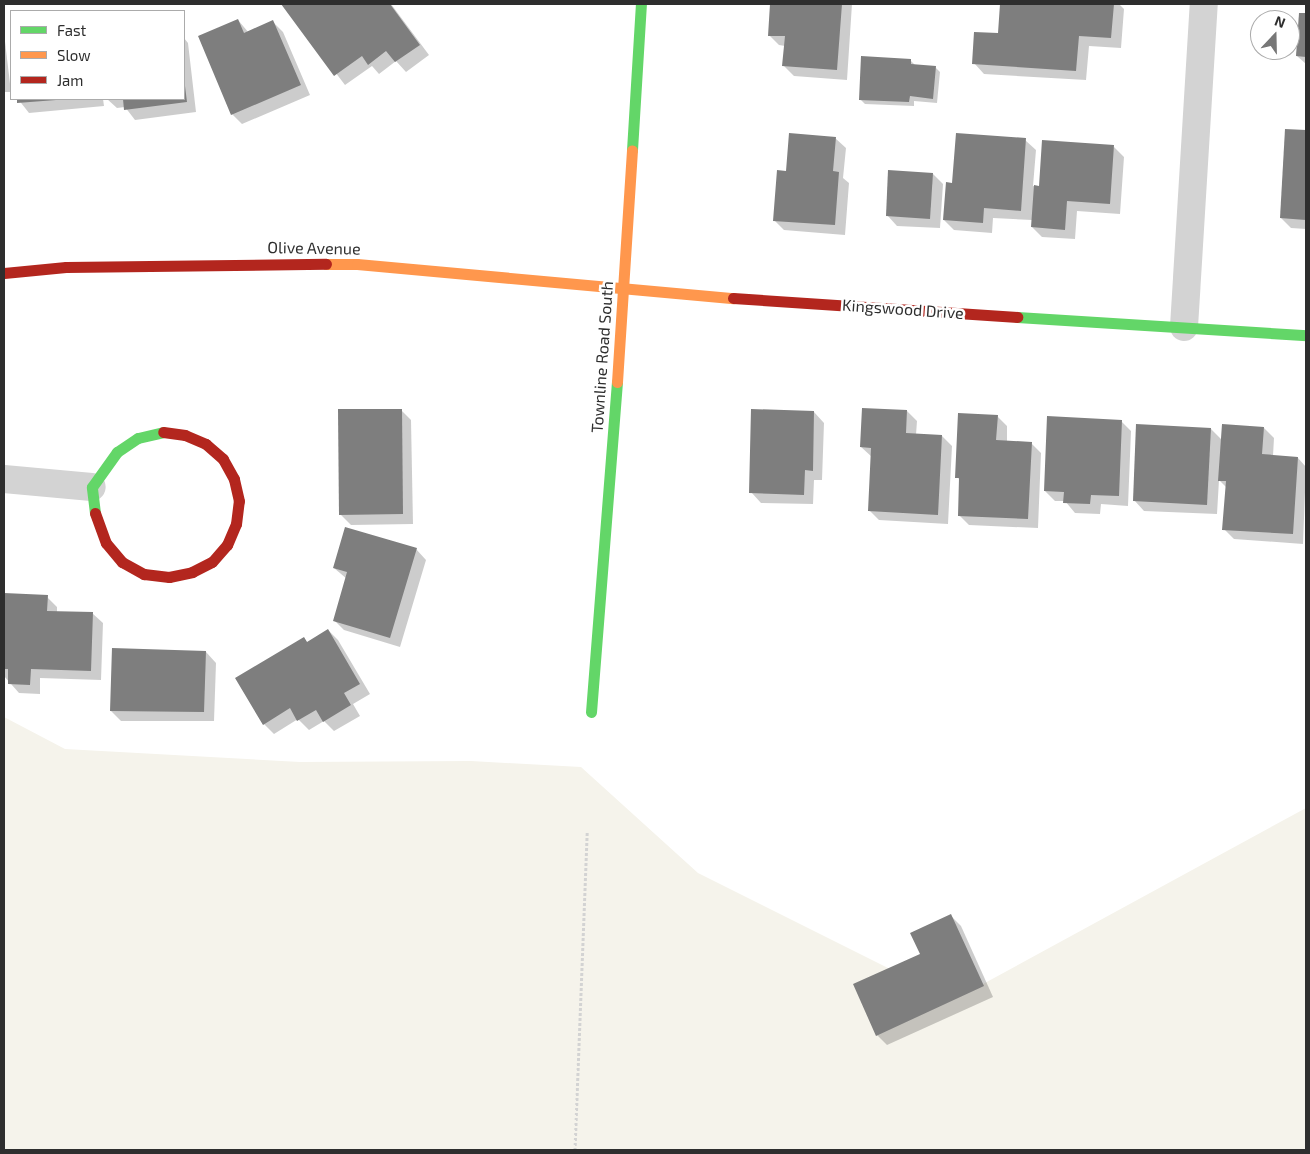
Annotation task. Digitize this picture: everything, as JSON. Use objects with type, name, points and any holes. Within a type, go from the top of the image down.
[{"type":"street","name":"Townline Road South","points":[[591,712],[623,290],[641,4]]},
{"type":"street","points":[[1184,327],[1204,4]]},
{"type":"street","name":"Olive Avenue","points":[[4,273],[66,268],[357,264],[623,290]]},
{"type":"street","name":"Kingswood Drive","points":[[623,290],[1306,334]]},
{"type":"street","points":[[163,432],[186,435],[206,444],[218,454],[234,479],[239,501],[236,524],[227,545],[212,562],[192,572],[169,577],[144,574],[122,562],[106,543],[92,505],[92,487],[117,452],[138,438],[163,432]]},
{"type":"street","points":[[4,479],[92,487]]},
{"type":"path","points":[[576,1150],[586,832]]},
{"type":"shaded area","points":[[4,717],[65,749],[300,762],[471,761],[581,767],[698,873],[898,973],[983,984],[1306,808],[1306,1150],[4,1150]]},
{"type":"building","points":[[281,4],[390,4],[420,45],[395,62],[386,51],[368,65],[362,56],[334,76]]},
{"type":"building","points":[[770,4],[842,4],[837,70],[782,66],[785,36],[768,36]]},
{"type":"building","points":[[1000,4],[1114,4],[1111,38],[1079,36],[1076,71],[972,64],[974,32],[998,33]]},
{"type":"building","points":[[1300,13],[1306,13],[1306,57],[1300,56]]},
{"type":"building","points":[[238,19],[244,33],[273,20],[301,85],[231,115],[198,36]]},
{"type":"building","points":[[861,56],[911,59],[911,64],[936,66],[933,99],[910,96],[909,102],[859,100]]},
{"type":"building","points":[[185,86],[187,102],[124,110],[123,100],[185,100]]},
{"type":"building","points":[[17,100],[56,100],[17,103]]},
{"type":"building","points":[[1285,129],[1306,130],[1306,220],[1280,218]]},
{"type":"building","points":[[789,133],[836,137],[833,171],[839,172],[835,225],[773,221],[777,170],[786,171]]},
{"type":"building","points":[[956,133],[1026,138],[1021,211],[984,208],[983,223],[943,220],[946,182],[952,183]]},
{"type":"building","points":[[1042,140],[1114,145],[1110,204],[1067,201],[1065,230],[1031,227],[1034,185],[1039,186]]},
{"type":"building","points":[[888,170],[933,173],[930,219],[886,216]]},
{"type":"building","points":[[862,408],[907,410],[906,433],[942,435],[938,515],[868,511],[871,448],[860,447]]},
{"type":"building","points":[[338,409],[402,409],[403,514],[339,515]]},
{"type":"building","points":[[751,409],[814,411],[813,471],[805,470],[804,495],[749,493]]},
{"type":"building","points":[[958,413],[998,415],[996,440],[1032,442],[1028,519],[958,516],[959,478],[955,478]]},
{"type":"building","points":[[1047,416],[1122,420],[1119,496],[1091,495],[1090,504],[1063,503],[1064,492],[1044,491]]},
{"type":"building","points":[[1136,424],[1211,428],[1207,505],[1133,501]]},
{"type":"building","points":[[1222,424],[1264,427],[1262,454],[1298,457],[1293,534],[1222,530],[1226,481],[1218,481]]},
{"type":"building","points":[[345,527],[417,548],[390,638],[333,621],[347,572],[333,568]]},
{"type":"building","points":[[4,593],[48,595],[47,611],[93,612],[91,671],[31,669],[30,685],[8,684],[8,669],[4,669]]},
{"type":"building","points":[[328,629],[360,684],[344,693],[351,705],[323,722],[316,710],[297,721],[290,708],[263,725],[235,678],[304,637],[307,642]]},
{"type":"building","points":[[112,648],[206,651],[204,712],[110,711]]},
{"type":"building","points":[[951,914],[984,986],[876,1036],[853,984],[920,954],[910,933]]},
{"type":"traffic: fast","points":[[632,150],[641,4]]},
{"type":"traffic: fast","points":[[1017,317],[1306,335]]},
{"type":"traffic: fast","points":[[591,712],[617,382]]},
{"type":"traffic: fast","points":[[95,513],[92,487],[117,452],[138,438],[163,432]]},
{"type":"traffic: slow","points":[[617,382],[632,150]]},
{"type":"traffic: slow","points":[[326,264],[357,264],[733,298]]},
{"type":"traffic: jam","points":[[4,273],[66,267],[326,264]]},
{"type":"traffic: jam","points":[[733,298],[1017,317]]},
{"type":"traffic: jam","points":[[95,513],[106,543],[122,562],[144,574],[169,577],[192,572],[212,562],[227,545],[236,524],[239,501],[234,479],[223,459],[206,444],[185,435],[163,432]]}]
